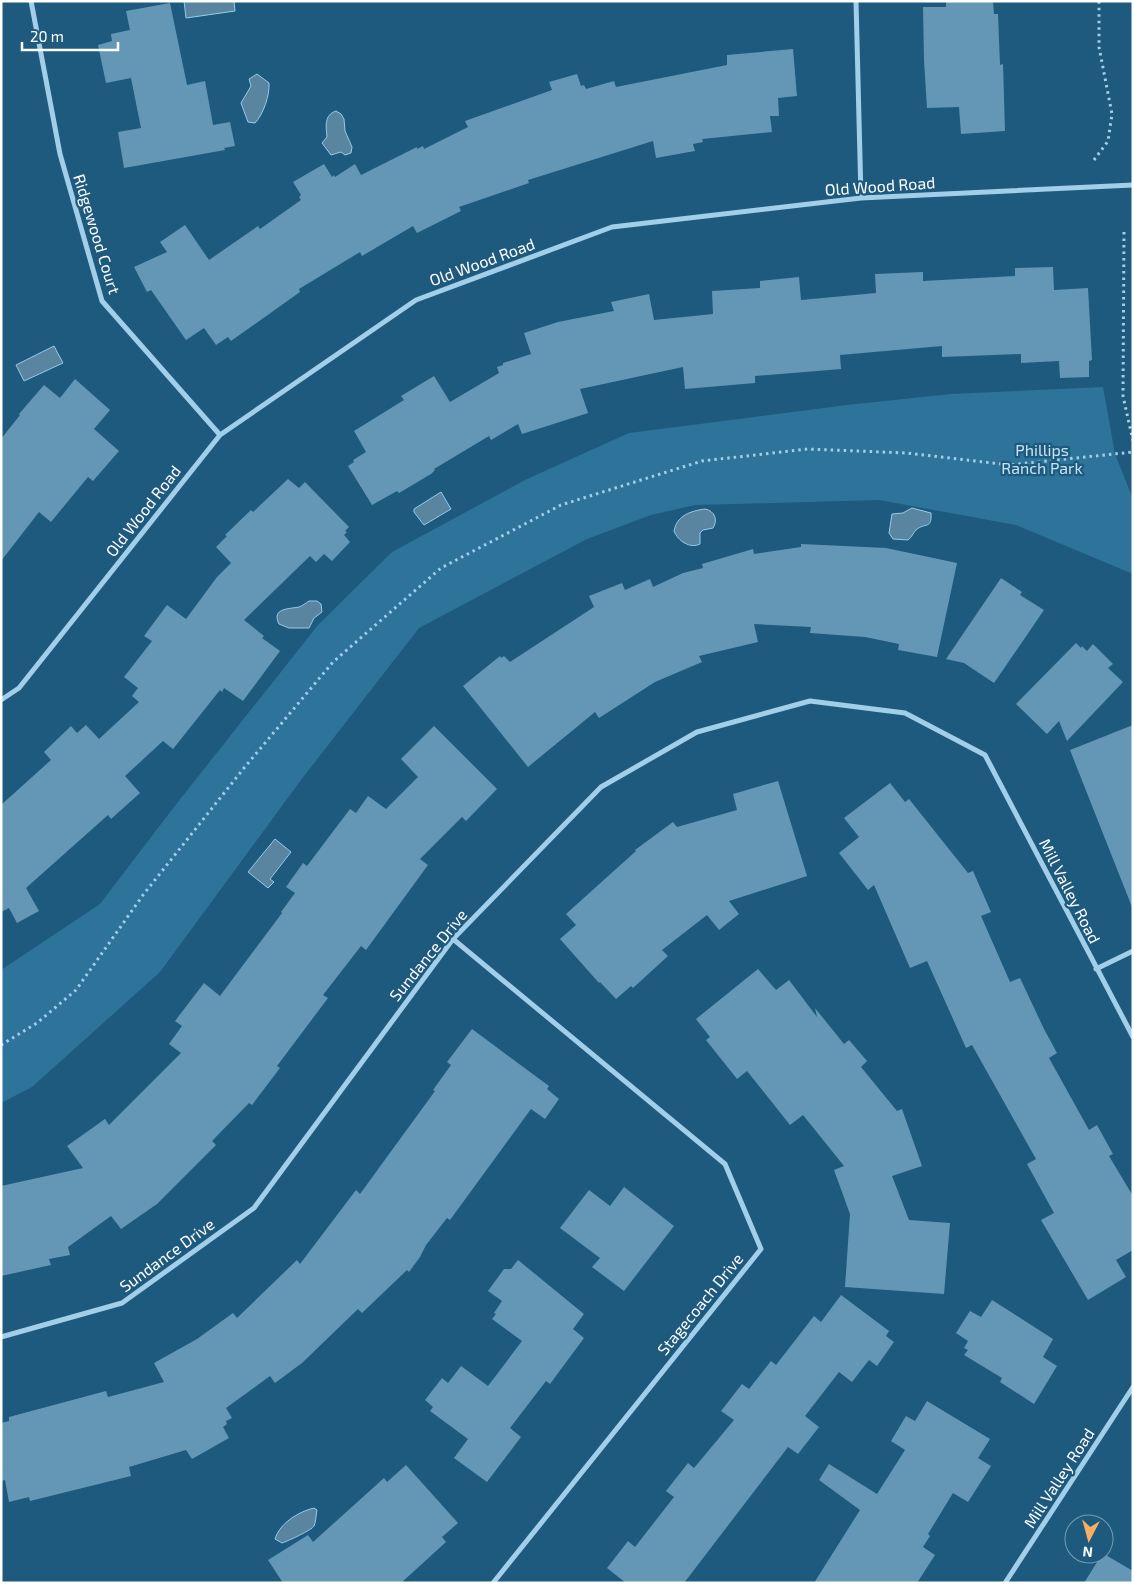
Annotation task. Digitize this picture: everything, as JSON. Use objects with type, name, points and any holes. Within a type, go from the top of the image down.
[{"type":"street","name":"Ridgewood Court","points":[[31,1],[60,154],[102,301],[220,435]]},
{"type":"street","points":[[856,1],[861,198]]},
{"type":"street","name":"Old Wood Road","points":[[1,700],[19,688],[220,435],[416,300],[612,227],[861,198],[1133,185]]},
{"type":"street","name":"Sundance Drive","points":[[1,1337],[122,1303],[254,1208],[453,939],[601,786],[697,732],[810,701],[905,713],[985,755]]},
{"type":"street","name":"Mill Valley Road","points":[[985,755],[1133,1037]]},
{"type":"street","name":"Stagecoach Drive","points":[[453,939],[726,1164],[761,1249],[493,1583]]},
{"type":"street","points":[[1096,968],[1133,951]]},
{"type":"street","name":"Mill Valley Road","points":[[1005,1583],[1133,1388]]},
{"type":"path","points":[[1094,160],[1108,141],[1112,114],[1099,47],[1099,1]]},
{"type":"path","points":[[1124,232],[1123,396],[1133,441]]},
{"type":"path","points":[[1,1045],[37,1023],[76,990],[143,895],[244,768],[333,662],[441,568],[561,505],[702,461],[808,449],[906,453],[1009,464],[1133,452]]},
{"type":"green space","name":"Phillips Ranch Park","points":[[1103,387],[1115,454],[1133,499],[1133,574],[1016,525],[879,500],[695,505],[651,515],[587,539],[419,628],[301,780],[160,972],[32,1087],[1,1103],[1,970],[100,904],[318,625],[392,552],[527,479],[629,433],[847,405],[951,394]]},
{"type":"shaded area","points":[[184,1],[234,1],[235,11],[186,18]]},
{"type":"shaded area","points":[[257,74],[269,83],[269,88],[263,110],[255,123],[248,122],[241,103],[251,86],[249,79]]},
{"type":"shaded area","points":[[336,111],[344,119],[345,131],[352,147],[351,153],[345,155],[341,152],[331,155],[322,143],[327,137],[326,125],[329,115]]},
{"type":"shaded area","points":[[54,346],[63,363],[24,381],[16,365]]},
{"type":"shaded area","points":[[441,492],[451,509],[424,525],[414,512],[414,509]]},
{"type":"shaded area","points":[[912,508],[931,513],[929,524],[916,530],[908,540],[893,539],[889,533],[892,514],[903,513]]},
{"type":"shaded area","points":[[705,509],[715,516],[713,528],[703,530],[700,533],[700,544],[688,545],[678,538],[674,531],[678,521],[685,515]]},
{"type":"shaded area","points":[[309,601],[317,601],[321,604],[322,612],[314,618],[309,628],[289,628],[279,624],[277,615],[279,612],[299,607]]},
{"type":"shaded area","points":[[275,839],[291,852],[270,879],[274,882],[268,888],[248,872]]},
{"type":"shaded area","points":[[314,1508],[317,1510],[315,1523],[312,1528],[282,1543],[275,1539],[277,1533],[290,1519]]},
{"type":"building","points":[[946,1],[993,1],[994,14],[998,14],[1000,65],[1003,64],[1005,131],[961,134],[959,107],[927,108],[923,7],[946,7]]},
{"type":"building","points":[[170,3],[187,85],[205,81],[213,125],[230,122],[235,146],[224,148],[225,150],[124,168],[118,132],[141,128],[131,78],[106,83],[98,45],[112,41],[111,34],[130,30],[126,11]]},
{"type":"building","points":[[793,49],[797,96],[778,98],[779,116],[770,116],[772,132],[702,139],[703,142],[693,144],[695,151],[656,158],[653,141],[528,180],[529,183],[459,207],[461,211],[417,233],[413,226],[362,256],[360,252],[299,289],[300,292],[231,341],[228,337],[216,345],[204,328],[186,340],[151,290],[147,292],[134,267],[167,252],[160,242],[185,225],[209,260],[258,226],[260,229],[301,200],[299,197],[301,195],[293,182],[324,164],[332,177],[355,164],[361,175],[417,147],[417,149],[423,146],[424,149],[468,127],[465,121],[552,90],[549,82],[577,74],[581,86],[584,85],[586,89],[614,81],[616,87],[727,65],[727,55]]},
{"type":"building","points":[[1053,267],[1054,290],[1088,288],[1092,360],[1089,361],[1089,377],[1060,378],[1059,361],[1021,363],[1021,354],[942,357],[942,346],[840,355],[841,369],[755,376],[755,383],[685,389],[683,367],[580,389],[588,413],[522,434],[518,424],[491,440],[489,436],[434,469],[431,474],[399,493],[397,491],[372,505],[348,466],[354,462],[353,460],[366,452],[354,431],[404,400],[401,396],[434,376],[450,402],[499,373],[497,367],[503,365],[503,363],[531,354],[524,333],[558,322],[614,311],[611,302],[649,294],[654,320],[713,314],[712,291],[760,288],[760,281],[799,277],[801,300],[876,293],[875,274],[923,272],[923,281],[1015,276],[1015,268]]},
{"type":"building","points":[[75,379],[110,410],[94,429],[119,451],[93,481],[88,477],[51,522],[39,512],[1,561],[1,439],[44,385],[60,398]]},
{"type":"building","points":[[288,479],[299,488],[305,482],[349,527],[344,535],[350,542],[332,561],[324,554],[316,562],[310,556],[244,620],[264,636],[262,638],[280,651],[243,701],[224,688],[222,692],[220,690],[173,749],[163,741],[125,776],[140,793],[111,819],[108,815],[26,888],[39,911],[17,923],[9,908],[1,912],[1,805],[51,760],[44,752],[71,726],[77,733],[86,725],[99,739],[139,702],[132,696],[138,688],[124,677],[152,641],[144,636],[167,605],[186,619],[217,577],[231,563],[216,547],[227,536],[225,535],[251,510],[253,512]]},
{"type":"building","points":[[801,544],[886,548],[957,563],[937,657],[898,650],[899,644],[865,637],[810,633],[811,627],[754,624],[758,642],[699,656],[702,662],[655,682],[599,718],[595,712],[528,767],[463,686],[500,656],[501,658],[504,656],[510,662],[594,607],[589,596],[622,583],[625,590],[650,579],[653,587],[683,573],[703,568],[702,564],[753,549],[754,554],[801,547]]},
{"type":"building","points":[[1001,578],[1022,592],[1020,595],[1044,610],[994,683],[964,663],[946,659]]},
{"type":"building","points":[[1076,643],[1087,651],[1093,644],[1113,664],[1108,668],[1123,682],[1067,741],[1059,721],[1047,734],[1016,704]]},
{"type":"building","points":[[1133,725],[1133,907],[1132,907],[1070,750]]},
{"type":"building","points":[[434,726],[497,789],[466,821],[462,817],[420,859],[428,865],[366,950],[361,946],[323,995],[328,998],[277,1066],[280,1068],[252,1105],[249,1103],[212,1141],[216,1145],[157,1204],[121,1229],[111,1216],[68,1247],[70,1255],[49,1259],[51,1265],[1,1276],[1,1186],[83,1168],[67,1146],[105,1119],[109,1125],[181,1053],[169,1044],[182,1026],[175,1021],[204,983],[220,996],[295,893],[286,887],[303,863],[307,866],[350,809],[356,813],[368,796],[386,809],[418,777],[401,759]]},
{"type":"building","points":[[778,781],[807,876],[729,901],[739,914],[719,930],[707,915],[662,950],[668,956],[633,988],[631,986],[616,999],[599,983],[560,939],[576,925],[566,914],[635,850],[673,822],[677,827],[737,810],[733,794]]},
{"type":"building","points":[[890,783],[905,802],[909,799],[968,873],[973,871],[991,912],[981,916],[1010,982],[1020,978],[1057,1053],[1049,1058],[1089,1130],[1097,1125],[1113,1154],[1109,1156],[1133,1196],[1133,1250],[1116,1260],[1126,1277],[1088,1300],[1041,1220],[1054,1213],[1027,1164],[1036,1159],[972,1045],[966,1048],[927,961],[910,968],[874,885],[868,890],[839,853],[859,837],[844,818]]},
{"type":"building","points":[[758,969],[776,990],[789,980],[817,1017],[815,1008],[844,1044],[849,1040],[867,1061],[861,1067],[897,1111],[902,1109],[922,1166],[892,1176],[909,1220],[950,1223],[944,1294],[845,1287],[850,1214],[834,1170],[844,1166],[803,1115],[790,1125],[747,1071],[737,1079],[706,1040],[710,1037],[696,1019]]},
{"type":"building","points":[[472,1029],[549,1086],[547,1089],[559,1099],[545,1119],[531,1109],[450,1220],[447,1218],[426,1245],[409,1272],[407,1270],[362,1313],[358,1309],[302,1363],[275,1383],[270,1376],[226,1408],[232,1418],[226,1421],[227,1424],[223,1427],[229,1438],[192,1459],[186,1450],[129,1467],[131,1476],[30,1501],[29,1497],[9,1502],[5,1480],[1,1481],[1,1423],[9,1421],[9,1417],[106,1391],[108,1397],[164,1382],[154,1363],[197,1339],[233,1313],[237,1318],[297,1260],[300,1264],[356,1190],[360,1194],[435,1091],[433,1090],[451,1065],[447,1062]]},
{"type":"building","points":[[624,1187],[674,1226],[624,1291],[592,1267],[600,1258],[560,1228],[589,1190],[610,1206]]},
{"type":"building","points":[[518,1260],[584,1314],[573,1329],[584,1338],[550,1384],[546,1381],[510,1428],[521,1437],[487,1482],[454,1458],[468,1439],[430,1411],[433,1407],[425,1400],[442,1378],[448,1383],[461,1366],[488,1386],[522,1341],[492,1319],[502,1301],[488,1291],[504,1269],[511,1269]]},
{"type":"building","points":[[841,1295],[889,1331],[886,1336],[894,1342],[877,1366],[869,1360],[852,1382],[839,1372],[805,1416],[819,1427],[798,1454],[788,1447],[684,1583],[626,1583],[607,1568],[628,1541],[635,1547],[674,1497],[666,1491],[688,1463],[694,1468],[734,1420],[721,1411],[742,1384],[749,1389],[771,1361],[776,1365],[814,1316],[821,1322]]},
{"type":"building","points":[[992,1300],[1053,1339],[1043,1357],[1057,1366],[1034,1404],[1000,1382],[1002,1378],[964,1355],[968,1350],[964,1348],[968,1341],[956,1333],[970,1311],[981,1317]]},
{"type":"building","points":[[927,1401],[990,1439],[978,1458],[991,1466],[968,1502],[953,1493],[928,1534],[930,1536],[923,1547],[935,1555],[917,1583],[814,1583],[860,1510],[819,1480],[829,1464],[877,1494],[905,1450],[891,1441],[906,1416],[915,1421]]},
{"type":"building","points":[[406,1465],[458,1523],[442,1537],[446,1542],[401,1583],[283,1583],[268,1560],[308,1535],[313,1542],[384,1478],[387,1482]]},
{"type":"building","points":[[1114,1560],[1133,1571],[1133,1583],[1084,1583],[1096,1564],[1114,1564]]}]
